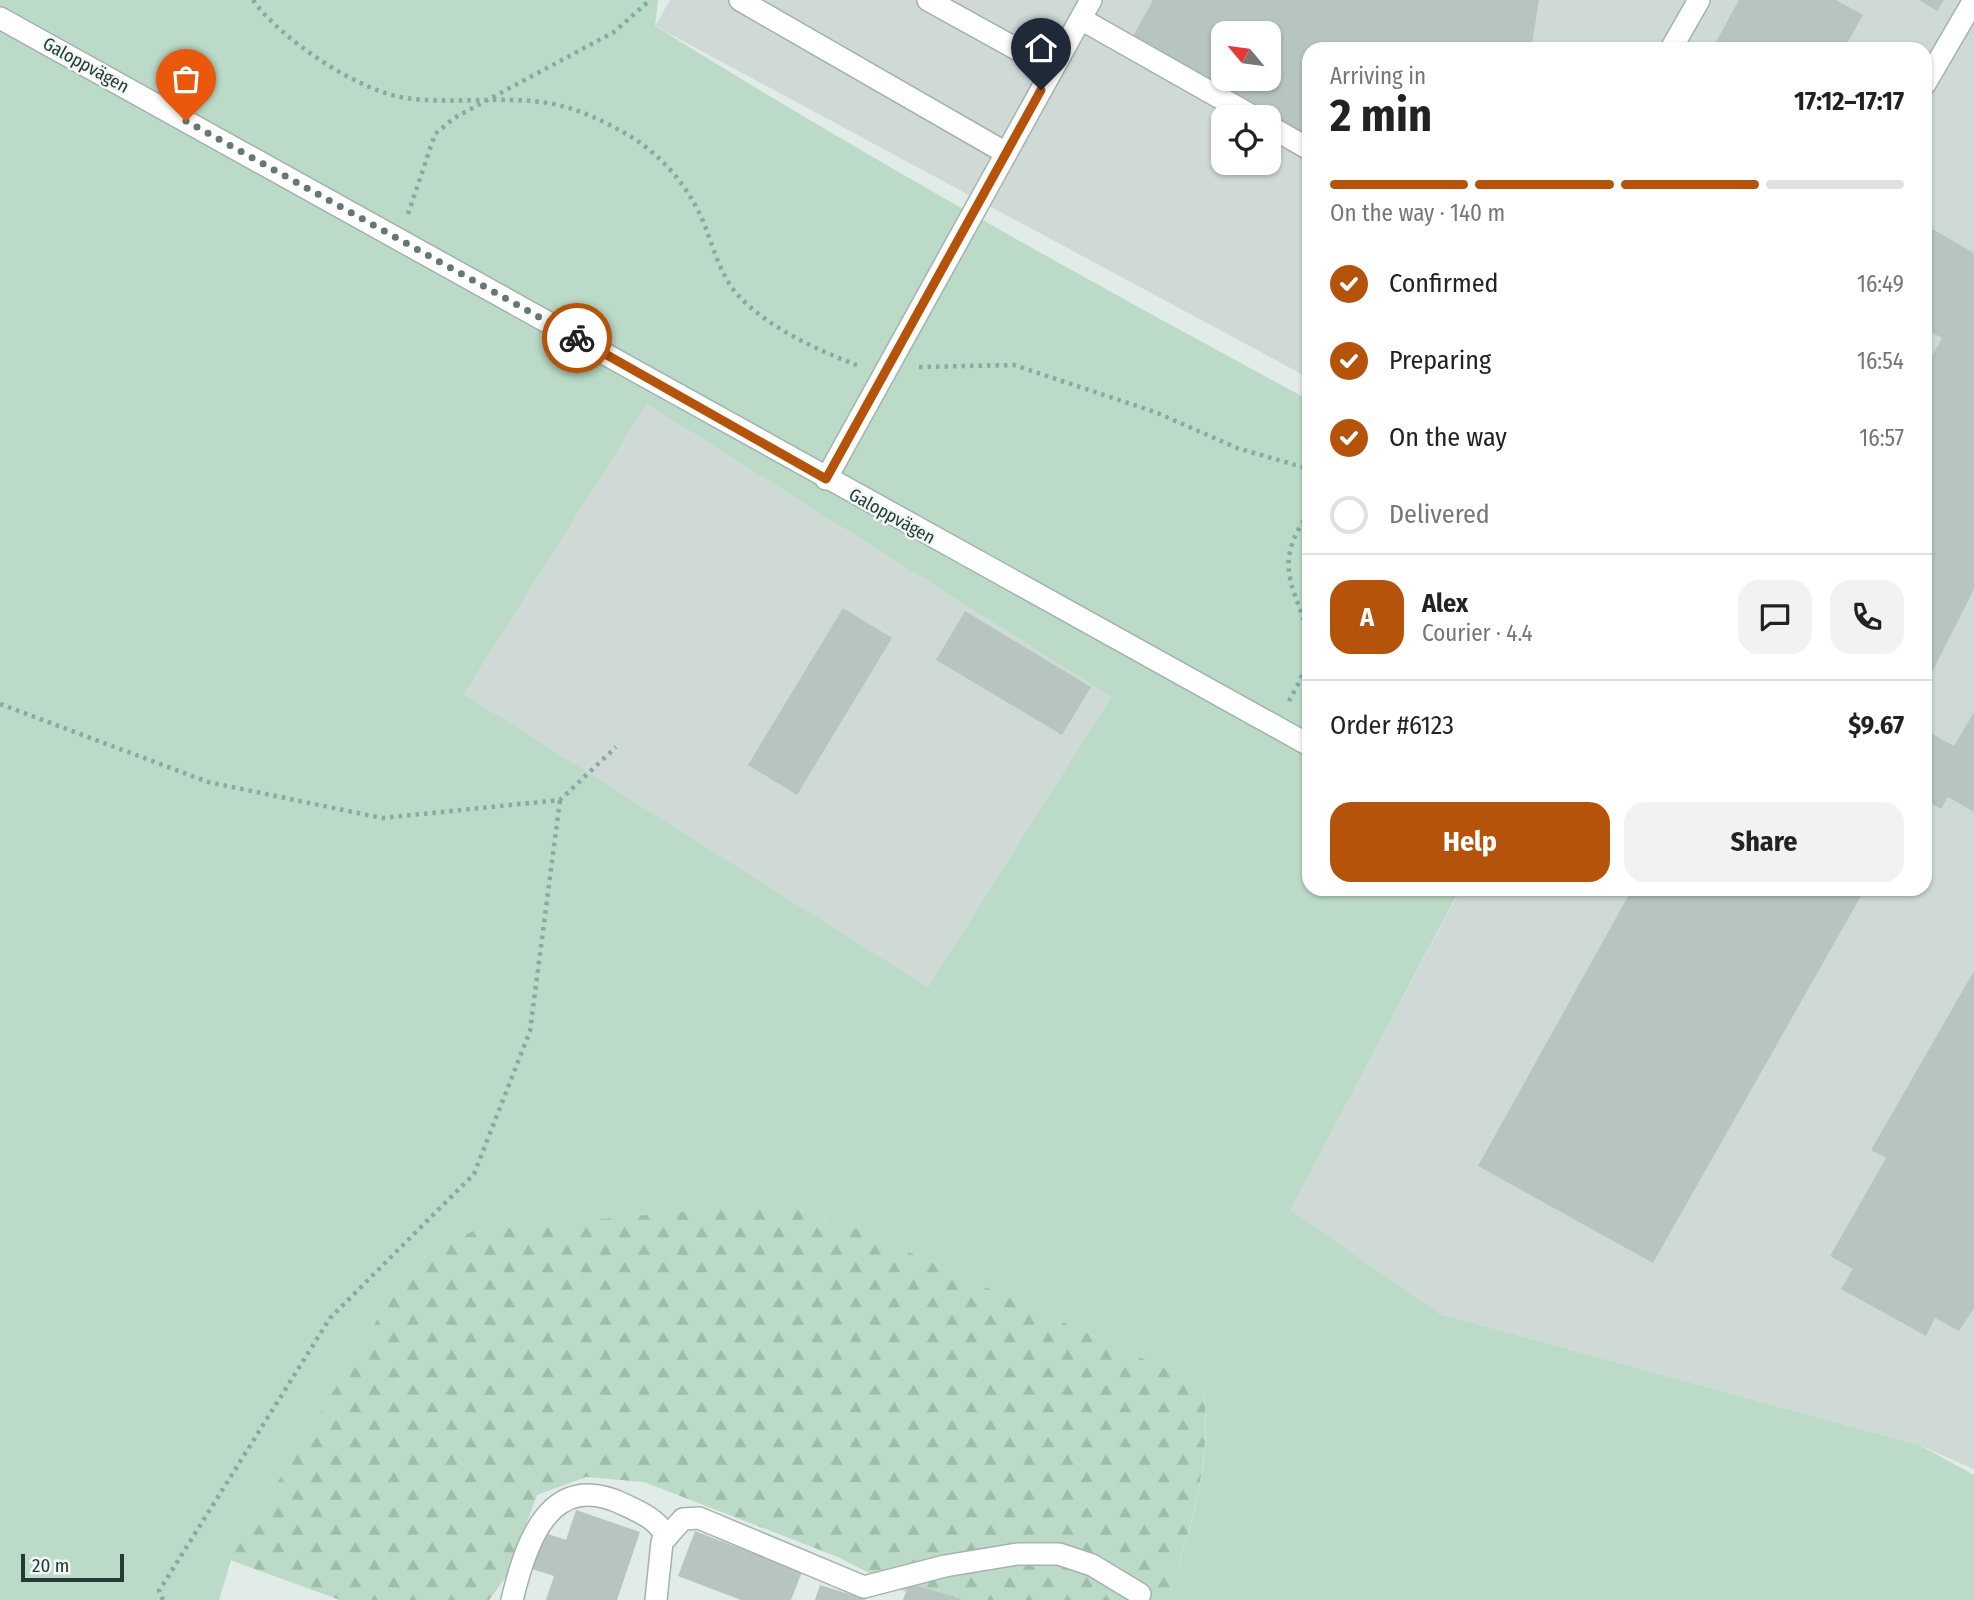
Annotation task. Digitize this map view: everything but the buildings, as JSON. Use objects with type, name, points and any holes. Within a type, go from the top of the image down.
[{"type":"lane","points":[[740,0],[1006,153]]},
{"type":"lane","points":[[928,0],[1053,69]]},
{"type":"lane","points":[[1675,42],[1699,0]]},
{"type":"lane","points":[[1932,72],[1974,0]]},
{"type":"lane","points":[[826,479],[1086,9],[1235,105]]},
{"type":"lane","name":"Galoppvägen","points":[[0,18],[1302,741]]},
{"type":"lane","points":[[1281,133],[1302,145]]},
{"type":"lane","points":[[512,1600],[520,1564],[534,1531],[554,1504],[582,1494],[615,1500],[657,1520],[667,1537]]},
{"type":"lane","points":[[676,1600],[656,1600],[662,1542],[683,1519],[699,1518],[773,1546],[844,1582],[864,1587],[945,1566],[1017,1553],[1059,1554],[1092,1565],[1140,1594]]},
{"type":"path","points":[[253,0],[265,17],[332,70],[404,98],[532,102],[574,109],[625,133],[675,172],[702,220],[715,257],[737,293],[775,324],[828,355],[867,369],[1014,365],[1155,412],[1237,448],[1302,467]]},
{"type":"path","points":[[396,236],[429,159],[435,134],[454,118],[614,32],[650,0]]},
{"type":"path","points":[[1302,523],[1288,551],[1288,577],[1302,620]]},
{"type":"path","points":[[1275,727],[1302,674]]},
{"type":"path","points":[[0,704],[208,782],[382,818],[560,800],[616,747]]},
{"type":"path","points":[[163,1600],[159,1591],[330,1318],[474,1174],[530,1031],[560,800]]},
{"type":"shaded area","points":[[670,0],[1974,0],[1974,1469],[1919,1445],[1440,1314],[1289,1210],[1457,896],[1932,896],[1932,42],[1302,42],[1302,374],[655,26]]},
{"type":"shaded area","points":[[647,404],[1111,697],[928,987],[464,694]]},
{"type":"green space","points":[[0,0],[658,0],[655,26],[816,124],[979,218],[1302,396],[1302,896],[1456,896],[1290,1210],[1440,1314],[1919,1445],[1974,1475],[1974,1600],[1167,1600],[1191,1525],[1202,1473],[1206,1420],[1204,1394],[1186,1378],[858,1229],[796,1207],[473,1231],[434,1250],[405,1274],[231,1560],[219,1600],[0,1600]],"holes":[[[647,404],[1111,697],[928,987],[464,694]]]},
{"type":"green space","points":[[732,1207],[796,1207],[858,1229],[1186,1378],[1204,1394],[1206,1420],[1202,1473],[1183,1550],[1167,1600],[921,1600],[838,1557],[644,1482],[586,1477],[537,1495],[508,1574],[489,1600],[340,1600],[230,1560],[405,1274],[434,1250],[473,1231]]},
{"type":"way so far","points":[[186,121],[577,338]]},
{"type":"route","points":[[577,338],[826,479],[1041,90]]}]
